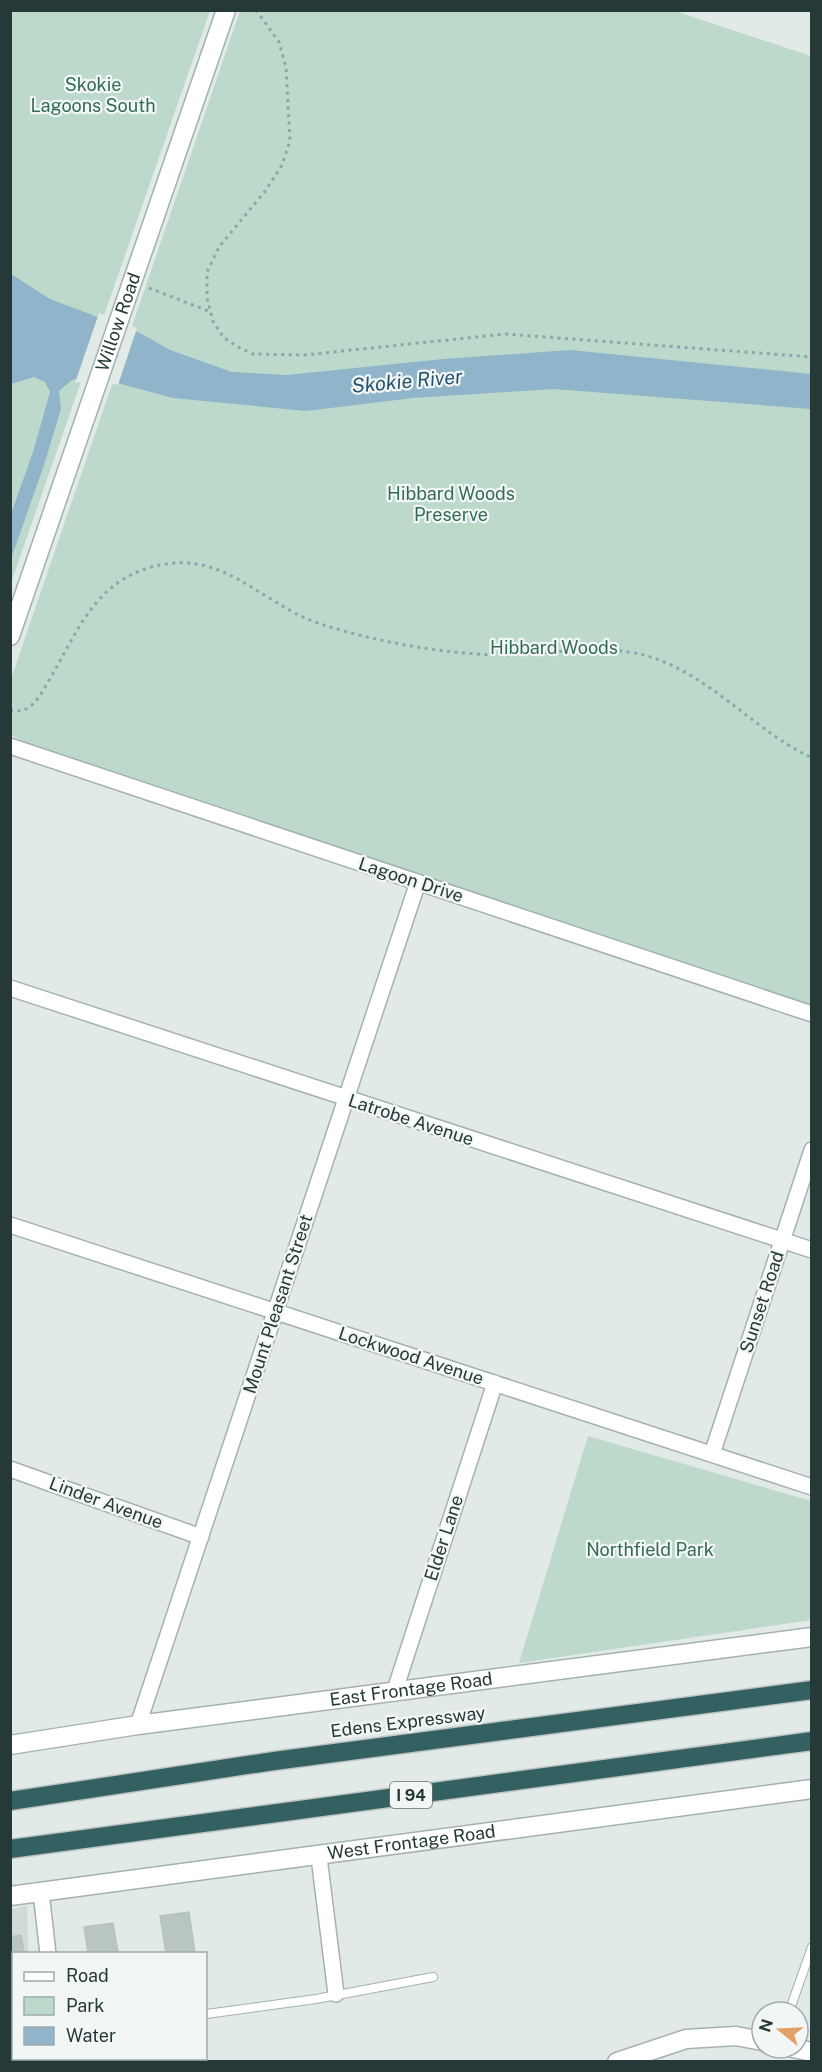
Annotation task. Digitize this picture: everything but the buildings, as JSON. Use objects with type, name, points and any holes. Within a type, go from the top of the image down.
[{"type":"highway","name":"Edens Expressway","points":[[10,1800],[274,1761],[812,1690]]},
{"type":"highway","name":"I 94","points":[[10,1849],[812,1741]]},
{"type":"highway","points":[[10,1789],[76,1792]]},
{"type":"street","name":"Willow Road","points":[[10,636],[226,10]]},
{"type":"street","name":"Lagoon Drive","points":[[10,746],[812,1014]]},
{"type":"street","name":"Mount Pleasant Street","points":[[138,1725],[418,882]]},
{"type":"street","name":"Latrobe Avenue","points":[[10,988],[812,1250]]},
{"type":"street","name":"Sunset Road","points":[[712,1454],[812,1150]]},
{"type":"street","name":"Lockwood Avenue","points":[[10,1225],[812,1487]]},
{"type":"street","name":"Elder Lane","points":[[394,1693],[495,1383]]},
{"type":"street","name":"Linder Avenue","points":[[10,1469],[201,1537]]},
{"type":"street","name":"East Frontage Road","points":[[10,1745],[138,1725],[812,1637]]},
{"type":"street","name":"West Frontage Road","points":[[10,1896],[319,1857],[812,1789]]},
{"type":"street","points":[[319,1857],[336,1994]]},
{"type":"street","points":[[41,1892],[48,1952]]},
{"type":"street","points":[[617,2061],[686,2039],[736,2036],[750,2039]]},
{"type":"lane","points":[[793,2000],[812,1947]]},
{"type":"lane","points":[[207,2014],[433,1977]]},
{"type":"path","points":[[256,10],[279,42],[286,67],[290,141],[282,165],[266,190],[219,247],[207,272],[207,298],[210,312],[223,337],[236,346],[253,354],[304,356],[505,334],[812,357]]},
{"type":"path","points":[[149,288],[210,312]]},
{"type":"path","points":[[10,710],[22,711],[38,699],[87,613],[101,595],[116,583],[147,569],[188,563],[229,573],[309,620],[386,640],[448,651],[495,655],[616,651],[650,657],[700,681],[812,758]]},
{"type":"shaded area","points":[[27,1906],[28,1952],[12,1952],[11,2032],[11,1909]]},
{"type":"green space","name":"Skokie Lagoons South","points":[[11,11],[210,11],[11,583]]},
{"type":"green space","name":"Hibbard Woods Preserve","points":[[240,11],[675,11],[811,56],[811,1005],[35,747],[11,735],[11,679]]},
{"type":"green space","name":"Northfield Park","points":[[588,1436],[811,1501],[811,1620],[519,1663]]},
{"type":"water","name":"Skokie River","points":[[11,274],[50,299],[140,333],[170,350],[232,372],[287,375],[443,359],[570,350],[811,374],[811,409],[554,389],[413,398],[306,411],[173,398],[91,376],[72,380],[59,391],[61,409],[11,559],[11,514],[33,452],[50,392],[45,382],[34,377],[11,384]]},
{"type":"pier","points":[[99,313],[137,328],[118,385],[91,379],[75,383]]},
{"type":"park label","name":"Hibbard Woods","points":[[554,648]]}]
